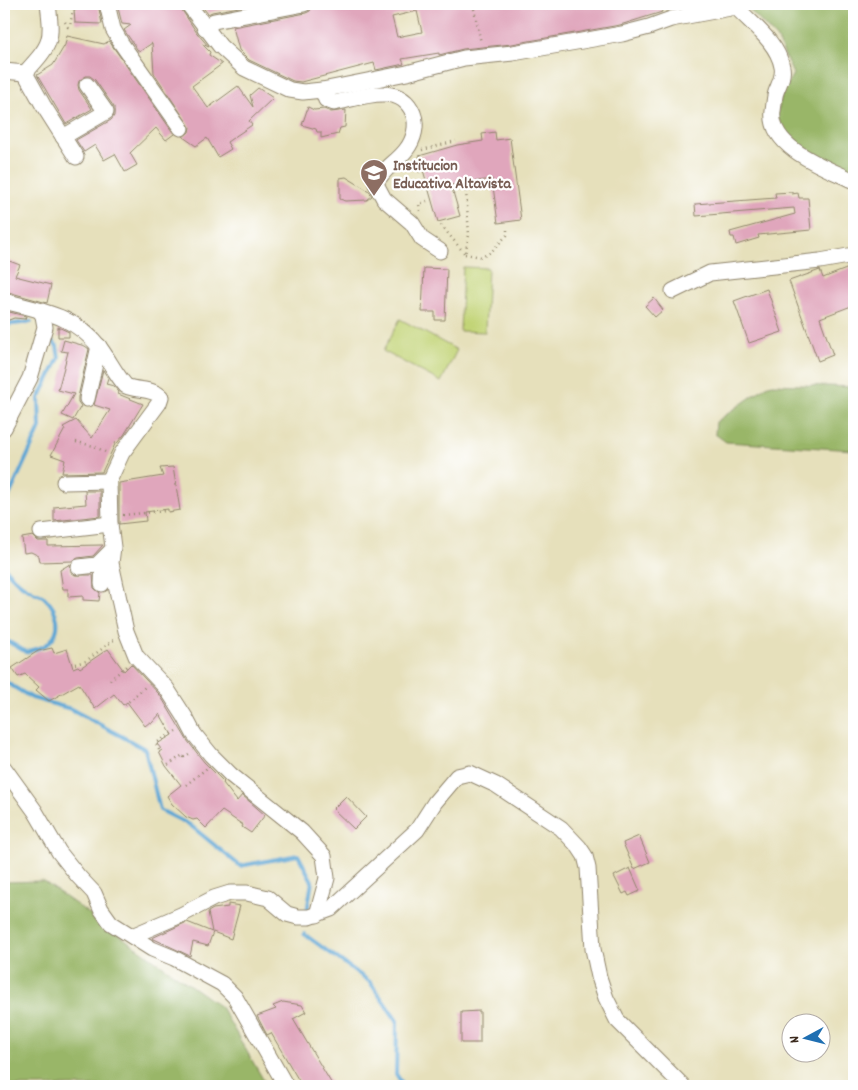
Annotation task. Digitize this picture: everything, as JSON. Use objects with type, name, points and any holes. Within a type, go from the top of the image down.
[{"type":"street","points":[[107,4],[113,29],[121,43],[181,128]]},
{"type":"street","points":[[188,4],[220,46],[244,68],[290,90],[303,92],[407,73],[464,58],[513,53],[587,41],[649,27],[671,19],[735,6],[766,36],[779,57],[782,68],[772,114],[772,124],[782,141],[798,153],[854,181]]},
{"type":"street","points":[[205,28],[214,21],[304,4]]},
{"type":"street","points":[[25,73],[49,44],[51,34],[48,7]]},
{"type":"street","points":[[4,71],[25,73]]},
{"type":"street","points":[[25,73],[76,157]]},
{"type":"street","points":[[63,137],[106,112],[87,85]]},
{"type":"street","points":[[322,90],[326,100],[334,103],[387,94],[399,96],[408,104],[416,118],[413,136],[406,150],[382,174],[376,184],[384,198],[412,223],[422,239],[440,251]]},
{"type":"street","points":[[673,291],[710,273],[854,255]]},
{"type":"street","points":[[4,301],[60,316],[83,329],[99,346],[126,386],[154,392],[161,397],[159,403],[122,453],[109,481],[110,520],[108,555],[102,584]]},
{"type":"street","points":[[4,428],[30,378],[45,327],[40,311]]},
{"type":"street","points":[[87,399],[99,346]]},
{"type":"street","points":[[64,482],[109,481]]},
{"type":"street","points":[[40,532],[110,520]]},
{"type":"street","points":[[79,567],[97,565],[108,555]]},
{"type":"street","points":[[108,555],[126,631],[137,657],[167,689],[194,734],[217,761],[231,775],[302,832],[324,856],[328,878],[317,915]]},
{"type":"street","points":[[4,768],[35,811],[59,852],[94,893],[101,909],[111,922],[152,949],[174,958],[222,984],[235,998],[286,1086]]},
{"type":"street","points":[[132,936],[181,915],[214,898],[230,893],[248,893],[268,898],[287,914],[298,918],[317,915],[331,909],[417,830],[435,802],[457,776],[470,773],[496,785],[561,828],[579,847],[585,856],[588,868],[593,949],[598,977],[606,998],[617,1020],[683,1086]]},
{"type":"path","points":[[48,7],[61,14],[68,27],[70,26],[74,4]]},
{"type":"path","points":[[473,4],[484,56]]},
{"type":"path","points":[[417,152],[456,141]]},
{"type":"path","points":[[465,254],[469,235],[466,191]]},
{"type":"path","points":[[441,226],[465,254],[482,257],[491,252],[508,235],[507,226]]},
{"type":"path","points":[[76,442],[94,446],[111,455],[122,453]]},
{"type":"path","points":[[110,520],[166,511]]},
{"type":"path","points":[[75,664],[86,661],[126,631]]},
{"type":"path","points":[[110,680],[137,657]]},
{"type":"path","points":[[125,705],[156,677]]},
{"type":"path","points":[[159,750],[156,743],[188,723]]},
{"type":"path","points":[[168,765],[203,745]]},
{"type":"path","points":[[186,785],[217,761]]},
{"type":"green space","points":[[744,4],[854,4],[854,171],[826,159],[786,137],[777,116],[782,93],[793,74],[778,40]]},
{"type":"green space","points":[[463,267],[488,268],[485,332],[460,331]]},
{"type":"green space","points":[[400,319],[457,350],[441,382],[383,351]]},
{"type":"green space","points":[[768,385],[854,387],[854,450],[726,442],[715,434],[716,422]]},
{"type":"green space","points":[[43,881],[221,1007],[267,1086],[4,1086],[4,882]]},
{"type":"building","points":[[76,4],[98,4],[102,24],[75,23],[74,10],[76,10]]},
{"type":"building","points":[[117,4],[178,4],[197,33],[209,47],[202,44],[210,52],[209,55],[222,64],[192,86],[208,108],[238,86],[253,107],[250,95],[258,88],[273,98],[249,121],[252,125],[227,142],[231,149],[218,157],[207,138],[196,146],[183,137],[189,132],[190,127],[154,73],[152,43],[139,52],[124,30],[131,25],[122,24]]},
{"type":"building","points":[[200,4],[255,4],[208,14]]},
{"type":"building","points":[[313,4],[660,4],[662,12],[620,25],[512,44],[463,49],[439,55],[439,53],[402,59],[404,64],[376,70],[374,63],[301,82],[293,81],[249,60],[239,50],[233,27],[310,11]],"holes":[[[417,11],[422,32],[397,37],[392,17]]]},
{"type":"building","points":[[67,36],[104,44],[109,41],[174,134],[166,140],[156,128],[130,153],[137,165],[125,172],[115,154],[104,160],[95,145],[84,152],[76,140],[111,120],[114,116],[114,107],[95,80],[90,76],[86,76],[79,81],[78,85],[79,90],[92,109],[66,124],[37,75],[53,65],[65,45]]},
{"type":"building","points":[[308,107],[314,110],[324,109],[331,112],[346,110],[345,127],[340,128],[338,134],[321,138],[321,132],[302,125]]},
{"type":"building","points":[[495,132],[496,140],[510,138],[521,220],[498,223],[492,179],[451,185],[460,216],[438,222],[419,156],[457,145],[483,141],[482,134]]},
{"type":"building","points":[[346,177],[369,191],[372,196],[367,200],[345,201],[340,199],[340,178]]},
{"type":"building","points":[[792,192],[792,194],[798,193],[799,198],[808,198],[811,230],[758,235],[759,238],[736,245],[734,237],[731,237],[730,232],[795,214],[794,208],[696,216],[695,204],[776,198],[775,193]]},
{"type":"building","points":[[4,259],[20,265],[15,276],[51,285],[47,303],[4,290]]},
{"type":"building","points":[[854,266],[854,305],[820,318],[833,355],[818,361],[789,281],[820,270],[823,278]]},
{"type":"building","points":[[424,268],[447,269],[445,320],[435,320],[435,312],[422,312]]},
{"type":"building","points":[[767,289],[782,332],[749,343],[734,301]]},
{"type":"building","points":[[654,298],[663,310],[655,317],[645,306]]},
{"type":"building","points":[[5,311],[26,316],[25,319],[14,318],[4,322]]},
{"type":"building","points":[[58,327],[69,332],[69,337],[58,337]]},
{"type":"building","points":[[64,340],[89,349],[78,397],[78,402],[81,406],[73,420],[62,415],[74,394],[58,390],[68,352],[61,351]]},
{"type":"building","points":[[103,370],[108,378],[106,384],[114,386],[119,392],[118,394],[143,404],[124,435],[116,442],[102,472],[62,473],[65,460],[51,455],[65,429],[63,427],[76,420],[92,438],[110,410],[94,405]]},
{"type":"building","points":[[173,467],[180,510],[168,512],[168,509],[145,512],[146,521],[119,524],[119,483],[163,476],[160,468]]},
{"type":"building","points":[[85,491],[100,491],[100,516],[54,521],[54,507],[86,504]]},
{"type":"building","points":[[33,536],[38,541],[48,541],[48,546],[103,545],[93,556],[78,558],[72,561],[40,562],[39,556],[31,552],[24,553],[22,538]]},
{"type":"building","points":[[70,564],[71,572],[75,575],[93,575],[94,588],[100,593],[99,601],[83,600],[83,596],[68,597],[68,589],[63,589],[60,570]]},
{"type":"building","points":[[52,648],[54,653],[67,649],[73,668],[78,666],[80,668],[108,649],[124,671],[131,664],[160,695],[187,740],[204,762],[224,782],[237,801],[242,795],[265,815],[251,833],[242,827],[243,825],[222,811],[206,828],[197,819],[193,820],[186,817],[172,804],[167,796],[181,785],[166,766],[159,752],[162,750],[157,744],[172,735],[160,714],[152,723],[150,722],[145,726],[127,702],[123,705],[114,694],[95,709],[79,684],[49,701],[36,690],[39,687],[25,674],[18,677],[12,668],[38,651]]},
{"type":"building","points":[[346,796],[366,817],[354,829],[333,809]]},
{"type":"building","points":[[639,836],[650,862],[634,869],[623,843]]},
{"type":"building","points":[[630,868],[640,891],[629,896],[627,892],[623,894],[614,876]]},
{"type":"building","points":[[228,904],[240,906],[231,939],[213,932],[208,946],[193,942],[190,956],[152,938],[187,922],[212,932],[208,912],[213,909],[228,907]]},
{"type":"building","points":[[283,1002],[302,1005],[306,1012],[293,1019],[333,1086],[302,1086],[271,1033],[267,1035],[257,1016],[276,1009],[273,1006]]},
{"type":"building","points":[[480,1011],[480,1043],[461,1043],[461,1012]]},
{"type":"waterway","points":[[4,325],[31,322]]},
{"type":"waterway","points":[[4,507],[40,428],[39,398],[59,358],[57,346],[52,341]]},
{"type":"waterway","points":[[4,567],[19,583],[49,602],[56,614],[57,620],[56,633],[47,644],[40,648],[26,652],[9,642],[4,642]]},
{"type":"waterway","points":[[4,681],[32,698],[71,709],[145,749],[160,810],[190,825],[240,866],[298,855],[312,881],[307,912]]},
{"type":"waterway","points":[[304,934],[370,982],[397,1021],[396,1074],[404,1086]]},
{"type":"place","name":"Institucion Educativa Altavista","points":[[374,197]]}]
